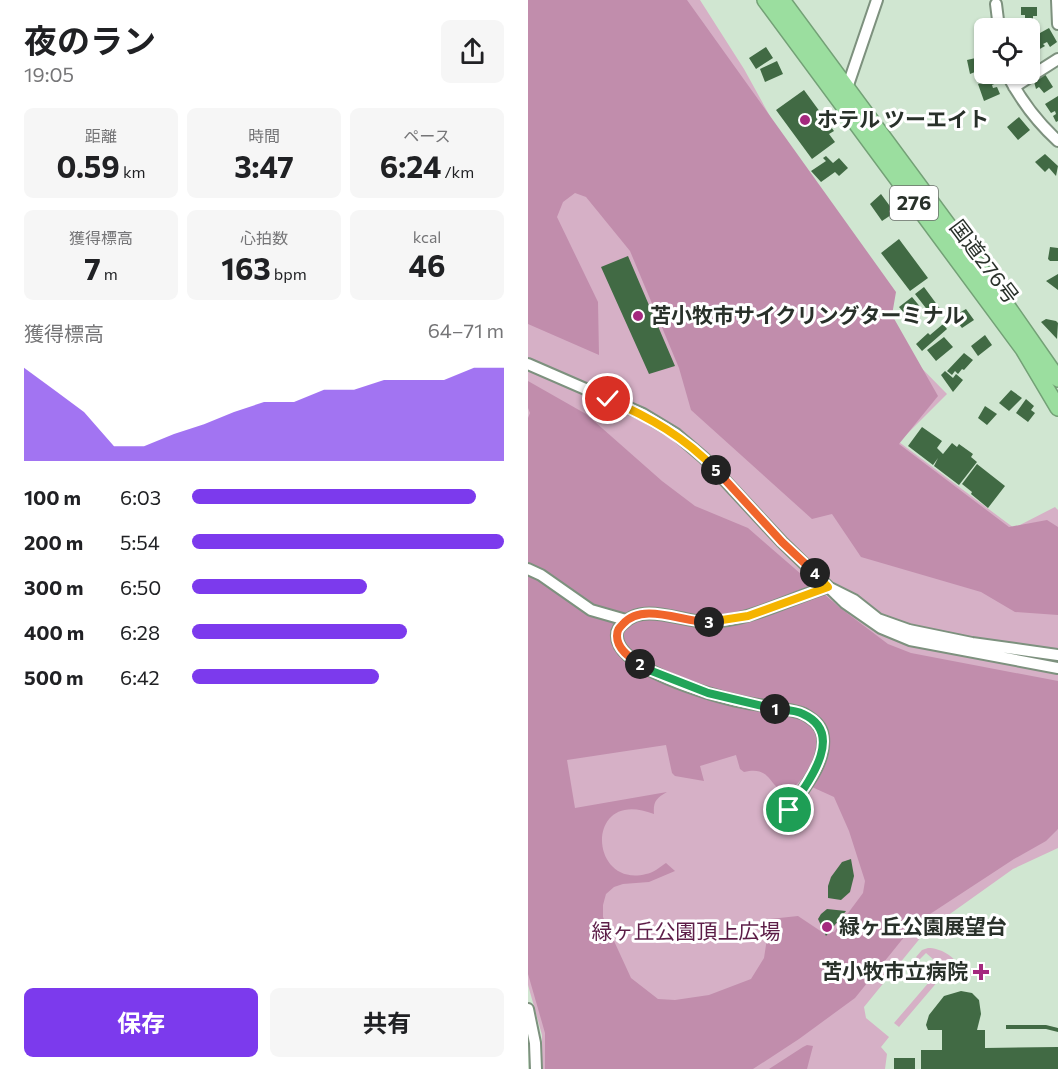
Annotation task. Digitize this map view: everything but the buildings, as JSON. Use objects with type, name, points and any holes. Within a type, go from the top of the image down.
[{"type":"highway","name":"国道276号","points":[[765,0],[841,92],[996,290],[1058,379]]},
{"type":"highway","name":"国道276号","points":[[782,0],[841,92],[1023,349],[1058,408]]},
{"type":"street","points":[[841,92],[877,0]]},
{"type":"street","points":[[1057,0],[1058,24]]},
{"type":"street","points":[[996,4],[998,18]]},
{"type":"street","points":[[1014,87],[1058,59]]},
{"type":"street","points":[[1012,84],[1042,126],[1058,141]]},
{"type":"street","points":[[528,364],[643,414],[676,434],[704,458],[782,542],[828,587],[845,603],[881,628],[910,640],[1058,668]]},
{"type":"street","points":[[528,569],[541,575],[591,609],[626,620]]},
{"type":"street","points":[[789,810],[813,776],[822,754],[823,737],[820,725],[802,713],[739,702],[708,693],[649,670],[629,657],[617,639],[617,630],[626,620],[638,614],[661,614],[705,622],[726,621],[748,616],[828,587],[854,600],[878,619],[909,630],[972,643],[1058,655]]},
{"type":"street","points":[[528,1009],[536,1069]]},
{"type":"green space","name":"緑ヶ丘公園頂上広場","points":[[528,0],[700,0],[744,69],[892,338],[947,394],[899,442],[1014,528],[1055,507],[1058,510],[1058,848],[1013,869],[926,931],[864,1007],[866,1018],[889,1037],[881,1047],[887,1054],[885,1069],[542,1069],[542,1035],[528,985]]},
{"type":"green space","points":[[928,948],[946,953],[959,967],[955,970],[950,967],[899,1027],[894,1023],[942,967],[926,953],[919,960],[916,957],[922,950]]},
{"type":"shaded area","points":[[528,0],[687,0],[896,292],[892,315],[938,396],[899,444],[1009,527],[1047,520],[1058,527],[1058,615],[1015,612],[981,592],[861,557],[832,514],[812,519],[691,410],[679,368],[630,251],[586,197],[575,193],[563,202],[557,217],[598,302],[599,355],[528,324]]},
{"type":"shaded area","points":[[528,381],[586,414],[662,481],[695,506],[748,528],[839,607],[888,644],[911,653],[1058,681],[1058,829],[1046,841],[1014,859],[927,916],[909,931],[855,998],[753,1069],[545,1069],[545,1033],[528,974],[528,418],[530,413]],"holes":[[[666,745],[672,773],[675,776],[704,781],[700,766],[736,755],[740,769],[744,772],[760,772],[782,791],[788,793],[802,779],[812,787],[834,797],[849,831],[865,881],[863,893],[834,932],[822,932],[798,916],[770,919],[764,958],[751,979],[709,995],[675,1000],[658,999],[631,978],[603,917],[606,894],[614,887],[649,882],[675,871],[666,863],[646,874],[627,875],[613,867],[605,854],[602,839],[605,825],[615,814],[631,809],[654,814],[656,801],[667,792],[575,808],[567,760]]]},
{"type":"shaded area","points":[[813,1046],[807,1069],[769,1069],[803,1047]]},
{"type":"place","name":"ホテル ツーエイト","points":[[805,120]]},
{"type":"place","name":"苫小牧市サイクリングターミナル","points":[[638,316]]},
{"type":"place","name":"緑ヶ丘公園展望台","points":[[827,927]]},
{"type":"place","name":"苫小牧市立病院","points":[[981,972]]},
{"type":"route","points":[[608,399],[643,414],[676,434],[704,458],[782,542],[828,587],[808,592],[748,616],[726,621],[705,622],[661,614],[638,614],[626,620],[617,630],[617,639],[623,651],[649,670],[708,693],[739,702],[802,713],[820,725],[823,737],[822,754],[813,776],[789,810]]}]
